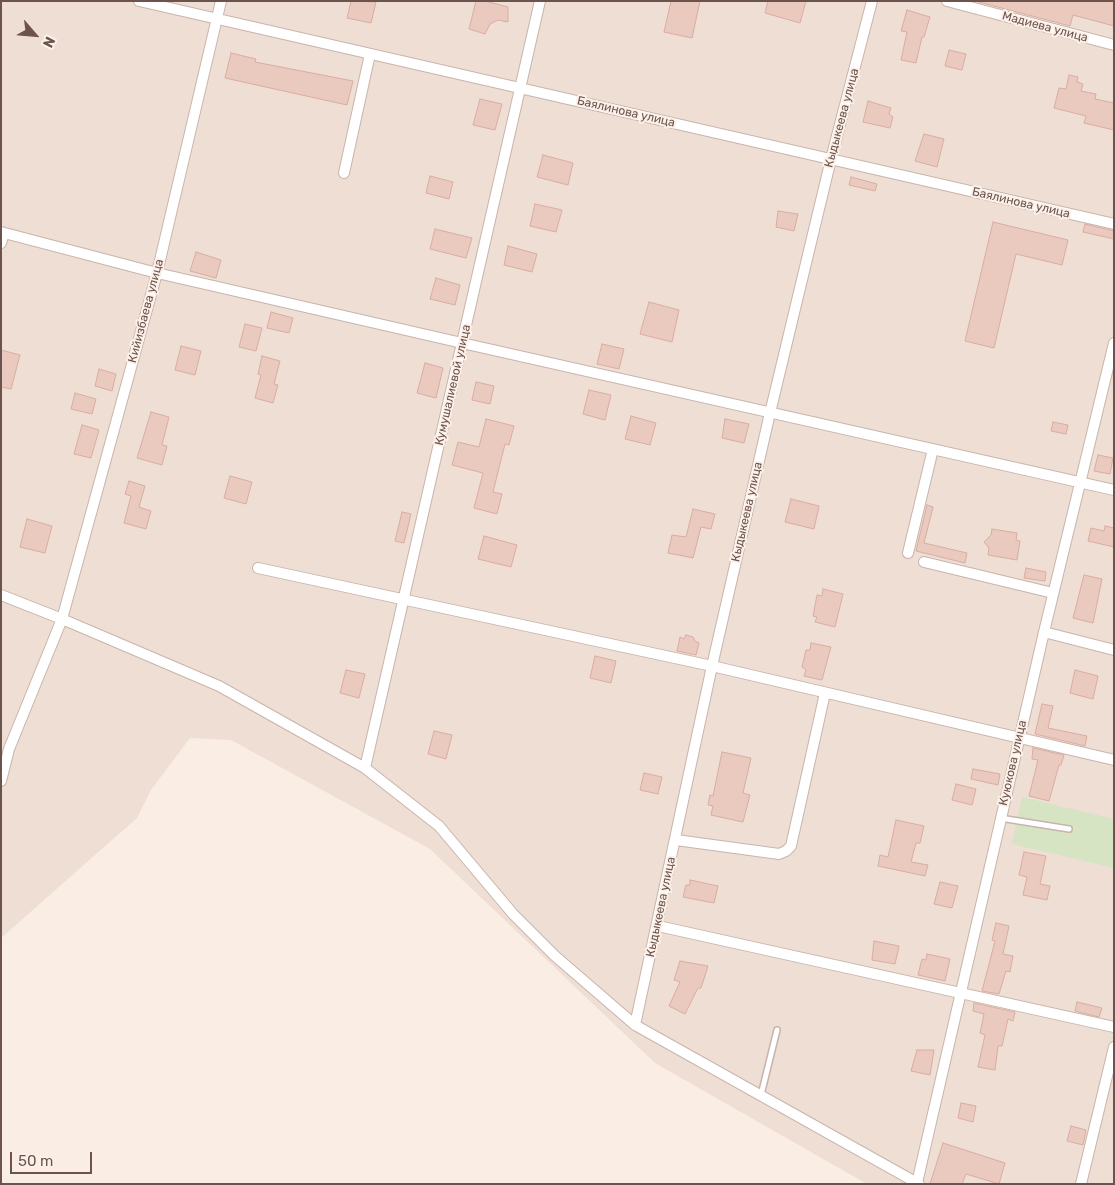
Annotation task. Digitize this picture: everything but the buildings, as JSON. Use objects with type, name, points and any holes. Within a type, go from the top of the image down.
[{"type":"street","name":"Баялинова улица","points":[[139,1],[1114,224]]},
{"type":"street","name":"Кийизбаева улица","points":[[1,782],[5,747],[62,619],[157,273],[221,1]]},
{"type":"street","name":"Кумушалиевой улица","points":[[365,768],[540,1]]},
{"type":"street","name":"Кыдыкеева улица","points":[[635,1025],[658,926],[712,666],[770,413],[831,159],[872,1]]},
{"type":"street","name":"Мадиева улица","points":[[948,1],[1114,44]]},
{"type":"street","points":[[344,173],[370,54]]},
{"type":"street","points":[[2,236],[462,343],[1114,490]]},
{"type":"street","name":"Куюкова улица","points":[[918,1183],[1000,818],[1079,481],[1114,343]]},
{"type":"street","points":[[908,553],[933,449]]},
{"type":"street","points":[[924,562],[1053,593]]},
{"type":"street","points":[[258,568],[712,666],[1114,760]]},
{"type":"street","points":[[1,595],[219,686],[365,768],[439,826],[513,914],[555,956],[635,1025],[918,1183]]},
{"type":"street","points":[[1044,632],[1114,650]]},
{"type":"street","points":[[676,840],[779,854],[786,851],[791,846],[825,693]]},
{"type":"street","points":[[658,926],[1114,1027]]},
{"type":"street","points":[[1080,1184],[1114,1047]]},
{"type":"lane","points":[[1000,818],[1069,829]]},
{"type":"lane","points":[[761,1095],[777,1030]]},
{"type":"shaded area","points":[[1,1],[1114,1],[1114,1184],[867,1184],[655,1063],[430,849],[231,740],[190,738],[151,790],[137,818],[1,938]]},
{"type":"green space","points":[[1022,797],[1114,819],[1114,868],[1012,844]]}]
